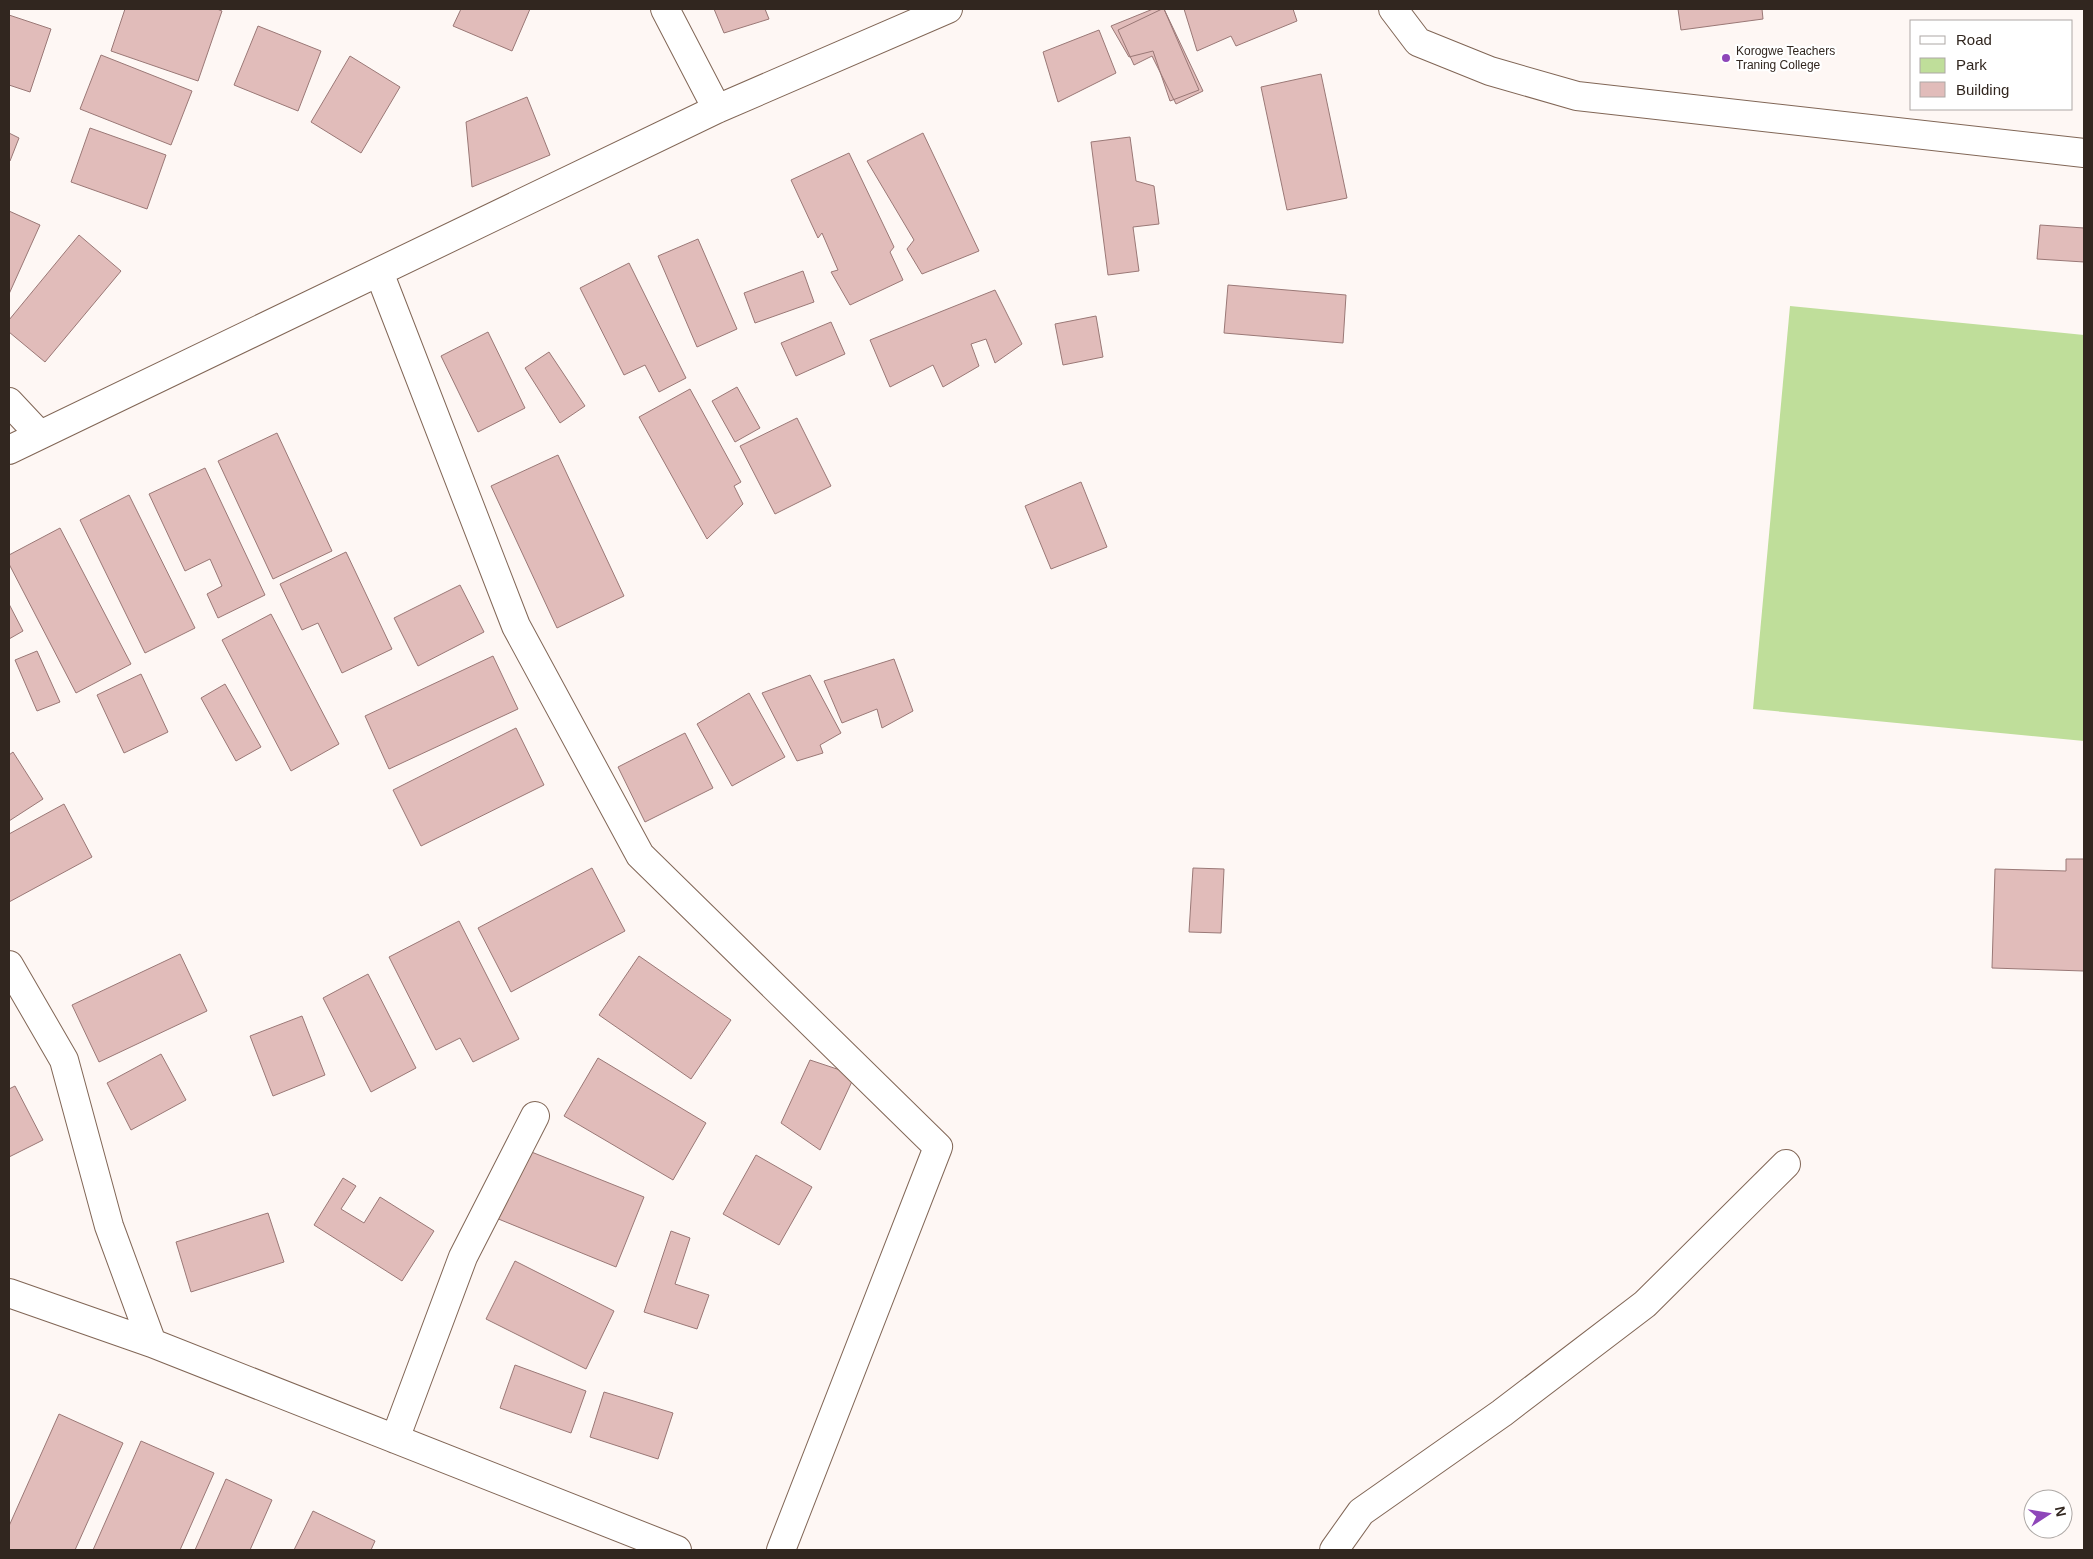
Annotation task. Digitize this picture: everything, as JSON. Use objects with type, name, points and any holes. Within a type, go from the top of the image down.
[{"type":"street","points":[[665,9],[717,109]]},
{"type":"street","points":[[9,450],[717,109],[948,9]]},
{"type":"street","points":[[1393,9],[1418,42],[1490,71],[1576,96],[2084,153]]},
{"type":"street","points":[[379,272],[516,626],[640,855],[938,1147],[781,1550]]},
{"type":"street","points":[[9,402],[39,434]]},
{"type":"street","points":[[9,965],[64,1060],[109,1226],[152,1343]]},
{"type":"street","points":[[395,1439],[463,1257],[535,1116]]},
{"type":"street","points":[[1334,1550],[1361,1512],[1502,1413],[1645,1304],[1786,1164]]},
{"type":"street","points":[[9,1293],[152,1343],[677,1550]]},
{"type":"green space","points":[[1790,306],[2084,335],[2084,741],[1753,709]]},
{"type":"building","points":[[125,9],[217,9],[222,11],[198,81],[111,51]]},
{"type":"building","points":[[461,9],[530,9],[512,51],[453,26]]},
{"type":"building","points":[[714,9],[765,9],[769,19],[724,33]]},
{"type":"building","points":[[1153,9],[1164,9],[1199,90],[1170,101],[1153,51],[1129,57],[1111,26]]},
{"type":"building","points":[[1164,9],[1203,91],[1176,104],[1152,56],[1134,65],[1118,30]]},
{"type":"building","points":[[1184,9],[1293,9],[1297,21],[1236,46],[1231,36],[1197,51]]},
{"type":"building","points":[[1678,9],[1762,9],[1763,19],[1681,30]]},
{"type":"building","points":[[9,15],[51,29],[30,92],[9,85]]},
{"type":"building","points":[[258,26],[321,51],[298,111],[234,85]]},
{"type":"building","points":[[1099,30],[1116,73],[1058,102],[1043,52]]},
{"type":"building","points":[[101,55],[192,91],[171,145],[80,109]]},
{"type":"building","points":[[350,56],[400,87],[361,153],[311,122]]},
{"type":"building","points":[[1321,74],[1347,198],[1287,210],[1261,87]]},
{"type":"building","points":[[527,97],[550,155],[472,187],[466,122]]},
{"type":"building","points":[[90,128],[166,155],[147,209],[71,182]]},
{"type":"building","points":[[9,133],[19,138],[10,161],[9,161]]},
{"type":"building","points":[[923,133],[979,251],[922,274],[907,249],[914,240],[867,161]]},
{"type":"building","points":[[1130,137],[1136,181],[1154,186],[1159,224],[1133,227],[1139,271],[1108,275],[1091,142]]},
{"type":"building","points":[[849,153],[894,247],[890,252],[903,280],[850,305],[831,272],[838,270],[822,233],[818,238],[791,180]]},
{"type":"building","points":[[9,211],[40,225],[9,294]]},
{"type":"building","points":[[2040,225],[2084,228],[2084,262],[2037,259]]},
{"type":"building","points":[[79,235],[121,271],[45,362],[9,332],[9,320]]},
{"type":"building","points":[[698,239],[737,329],[697,347],[658,256]]},
{"type":"building","points":[[629,263],[686,378],[659,392],[645,365],[624,375],[580,288]]},
{"type":"building","points":[[803,271],[814,302],[755,323],[744,293]]},
{"type":"building","points":[[1228,285],[1346,295],[1343,343],[1224,333]]},
{"type":"building","points":[[995,290],[1022,344],[995,363],[986,339],[971,344],[979,366],[943,387],[933,365],[890,387],[870,340]]},
{"type":"building","points":[[1096,316],[1103,357],[1063,365],[1055,324]]},
{"type":"building","points":[[831,322],[845,354],[796,376],[781,343]]},
{"type":"building","points":[[488,332],[525,408],[478,432],[441,356]]},
{"type":"building","points":[[549,352],[585,406],[560,423],[525,368]]},
{"type":"building","points":[[737,387],[760,428],[735,442],[712,401]]},
{"type":"building","points":[[690,389],[741,482],[734,486],[743,504],[707,539],[639,417]]},
{"type":"building","points":[[797,418],[831,486],[775,514],[740,446]]},
{"type":"building","points":[[277,433],[332,551],[273,579],[218,461]]},
{"type":"building","points":[[558,455],[624,596],[557,628],[491,486]]},
{"type":"building","points":[[205,468],[265,595],[218,618],[207,594],[222,586],[210,559],[185,571],[149,494]]},
{"type":"building","points":[[1081,482],[1107,547],[1051,569],[1025,506]]},
{"type":"building","points":[[129,495],[195,628],[145,653],[80,520]]},
{"type":"building","points":[[60,528],[131,664],[76,693],[9,564],[9,555]]},
{"type":"building","points":[[346,552],[392,649],[342,673],[318,623],[302,630],[280,584]]},
{"type":"building","points":[[460,585],[484,632],[418,666],[394,618]]},
{"type":"building","points":[[9,604],[23,631],[9,639]]},
{"type":"building","points":[[271,614],[339,744],[291,771],[222,640]]},
{"type":"building","points":[[37,651],[60,702],[37,711],[15,660]]},
{"type":"building","points":[[493,656],[518,709],[389,769],[365,716]]},
{"type":"building","points":[[894,659],[913,711],[882,728],[877,709],[842,723],[824,681]]},
{"type":"building","points":[[141,674],[168,732],[124,753],[97,695]]},
{"type":"building","points":[[810,675],[841,733],[820,745],[823,753],[797,761],[762,693]]},
{"type":"building","points":[[225,684],[261,747],[236,761],[201,698]]},
{"type":"building","points":[[749,693],[785,757],[732,786],[697,724]]},
{"type":"building","points":[[516,728],[544,785],[421,846],[393,790]]},
{"type":"building","points":[[685,733],[713,788],[645,822],[618,767]]},
{"type":"building","points":[[13,752],[43,799],[9,821],[9,755]]},
{"type":"building","points":[[64,804],[92,857],[9,902],[9,834]]},
{"type":"building","points":[[2066,859],[2084,859],[2084,971],[1992,968],[1995,869],[2066,871]]},
{"type":"building","points":[[592,868],[625,931],[511,992],[478,928]]},
{"type":"building","points":[[1193,868],[1224,869],[1221,933],[1189,932]]},
{"type":"building","points":[[459,921],[519,1039],[473,1062],[460,1038],[436,1050],[389,957]]},
{"type":"building","points":[[180,954],[207,1011],[99,1062],[72,1005]]},
{"type":"building","points":[[639,956],[731,1020],[691,1079],[599,1015]]},
{"type":"building","points":[[368,974],[416,1068],[371,1092],[323,998]]},
{"type":"building","points":[[302,1016],[325,1075],[273,1096],[250,1036]]},
{"type":"building","points":[[161,1054],[186,1100],[131,1130],[107,1083]]},
{"type":"building","points":[[598,1058],[706,1123],[673,1180],[564,1116]]},
{"type":"building","points":[[810,1060],[855,1075],[820,1150],[781,1123]]},
{"type":"building","points":[[15,1086],[43,1140],[9,1157],[9,1089]]},
{"type":"building","points":[[524,1149],[644,1197],[616,1267],[496,1218]]},
{"type":"building","points":[[756,1155],[812,1187],[779,1245],[723,1214]]},
{"type":"building","points":[[343,1178],[356,1186],[341,1209],[364,1223],[380,1197],[434,1231],[402,1281],[314,1225]]},
{"type":"building","points":[[268,1213],[284,1262],[191,1292],[176,1242]]},
{"type":"building","points":[[671,1231],[690,1238],[675,1284],[709,1295],[697,1329],[644,1312]]},
{"type":"building","points":[[515,1261],[614,1311],[586,1369],[486,1319]]},
{"type":"building","points":[[515,1365],[586,1391],[571,1433],[500,1408]]},
{"type":"building","points":[[604,1392],[673,1413],[658,1459],[590,1437]]},
{"type":"building","points":[[59,1414],[123,1443],[75,1550],[9,1550],[9,1526]]},
{"type":"building","points":[[141,1441],[214,1473],[180,1550],[93,1550]]},
{"type":"building","points":[[226,1479],[272,1500],[250,1550],[195,1550]]},
{"type":"building","points":[[313,1511],[375,1541],[371,1550],[294,1550]]},
{"type":"place","name":"Korogwe Teachers Traning College","points":[[1726,58]]}]
